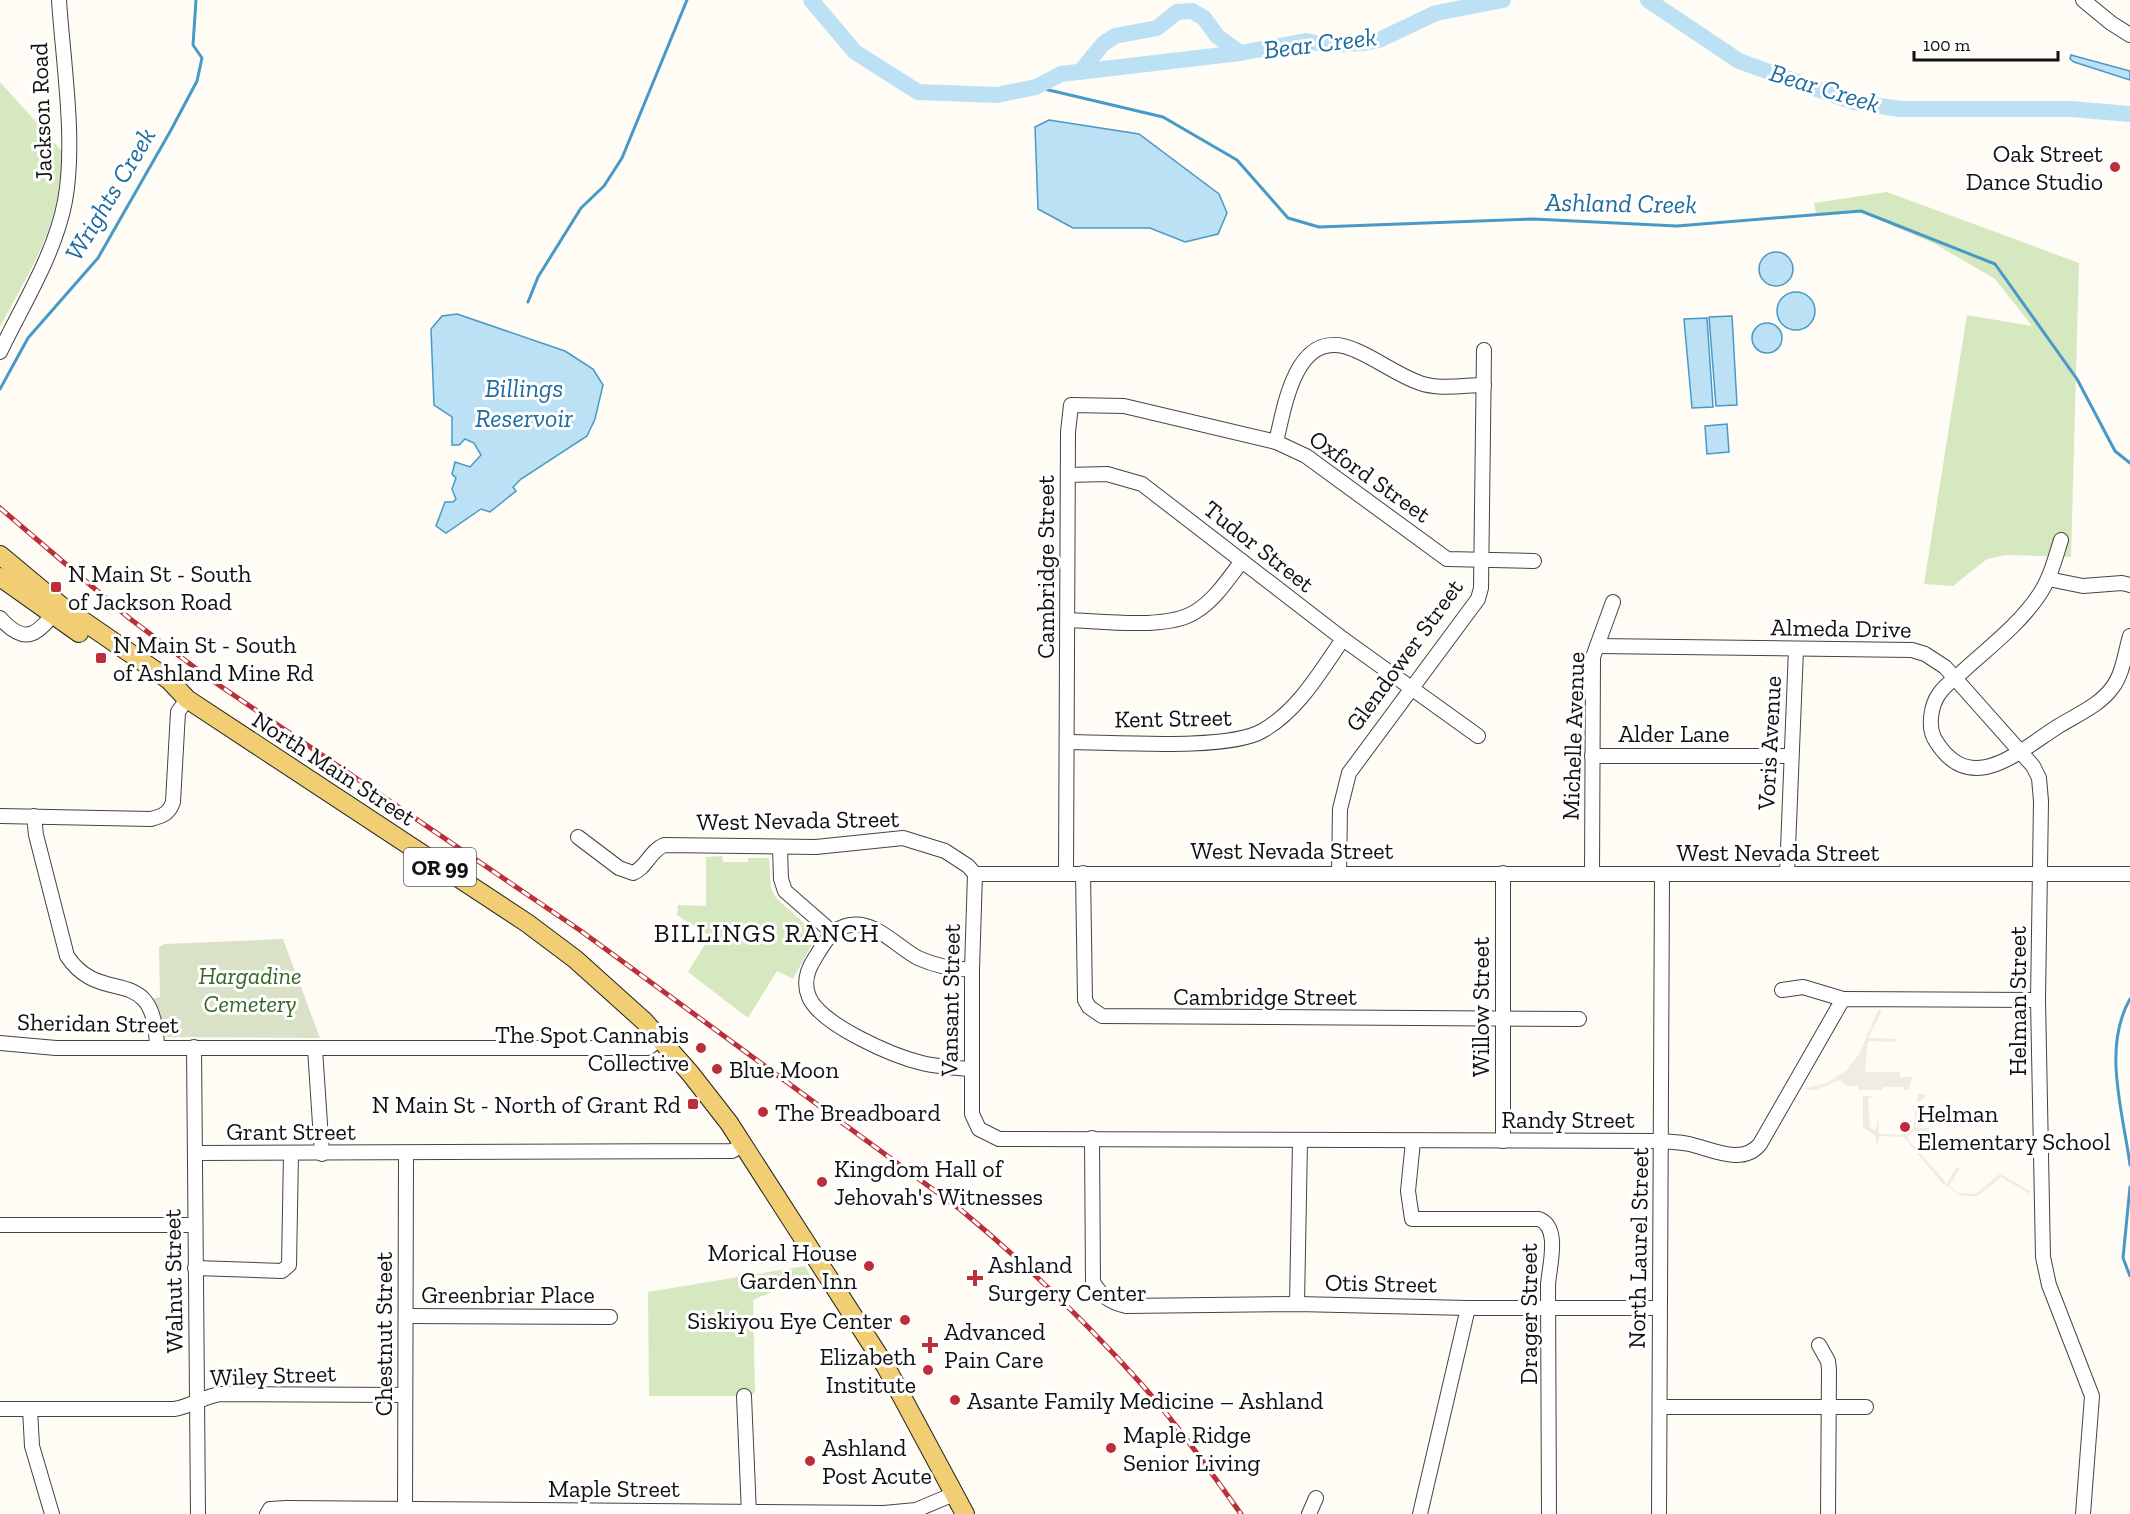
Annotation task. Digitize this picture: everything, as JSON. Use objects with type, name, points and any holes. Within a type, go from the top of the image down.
[{"type":"main road","name":"OR 99","points":[[0,555],[56,610]]},
{"type":"main road","name":"OR 99","points":[[0,577],[56,610]]},
{"type":"main road","name":"North Main Street","points":[[56,610],[169,680],[187,699],[527,923],[584,966],[660,1039],[700,1086],[744,1144],[885,1367],[965,1514]]},
{"type":"street","name":"Jackson Road","points":[[0,352],[46,257],[64,202],[69,150],[59,0]]},
{"type":"street","points":[[2083,0],[2111,23],[2130,34]]},
{"type":"street","points":[[1276,442],[1295,372],[1307,358],[1328,347],[1353,349],[1421,384],[1484,385]]},
{"type":"street","name":"Glendower Street","points":[[1339,873],[1340,809],[1349,773],[1478,598],[1481,588],[1484,350]]},
{"type":"street","name":"Oxford Street","points":[[1068,440],[1071,405],[1094,403],[1124,405],[1276,442],[1306,456],[1447,559],[1534,561]]},
{"type":"street","name":"Cambridge Street","points":[[1066,874],[1068,440]]},
{"type":"street","name":"Tudor Street","points":[[1068,475],[1107,474],[1142,484],[1343,639],[1478,736]]},
{"type":"street","points":[[2061,540],[2048,579],[2039,596],[2016,623],[1936,698],[1932,716],[1934,738],[1946,752],[1963,765],[1983,769],[2004,763],[2110,691],[2118,678],[2130,636]]},
{"type":"street","points":[[1068,620],[1174,621],[1190,615],[1203,606],[1220,590],[1242,561]]},
{"type":"street","points":[[2048,579],[2083,586],[2122,583],[2130,585]]},
{"type":"street","name":"Michelle Avenue","points":[[1592,873],[1593,657],[1613,603]]},
{"type":"street","points":[[0,618],[9,628],[22,635],[37,632],[56,610]]},
{"type":"street","name":"Kent Street","points":[[1067,742],[1223,742],[1250,737],[1272,725],[1298,701],[1343,639]]},
{"type":"street","name":"Almeda Drive","points":[[1597,646],[1912,650],[1934,659],[1955,678],[2033,766],[2040,786],[2040,875]]},
{"type":"street","name":"Voris Avenue","points":[[1787,874],[1796,650]]},
{"type":"street","points":[[0,816],[151,819],[167,813],[174,794],[178,712],[187,699]]},
{"type":"street","name":"Alder Lane","points":[[1592,756],[1791,756]]},
{"type":"street","points":[[34,816],[36,835],[67,956],[78,970],[87,975],[143,996],[150,1005],[155,1018],[157,1048]]},
{"type":"street","name":"West Nevada Street","points":[[578,837],[629,873],[638,871],[654,851],[664,845],[825,847],[903,838],[945,851],[968,866],[975,874],[2130,874]]},
{"type":"street","points":[[780,848],[785,891],[832,932]]},
{"type":"street","name":"Cambridge Street","points":[[1083,873],[1085,1000],[1089,1007],[1102,1016],[1579,1019]]},
{"type":"street","name":"Willow Street","points":[[1503,873],[1503,1141]]},
{"type":"street","name":"Vansant Street","points":[[975,874],[972,969],[972,1114],[975,1122],[989,1136],[1008,1140]]},
{"type":"street","name":"North Laurel Street","points":[[1659,1514],[1658,1308],[1662,874]]},
{"type":"street","name":"Helman Street","points":[[2040,875],[2038,1000],[2043,1257],[2049,1285],[2092,1396],[2083,1514]]},
{"type":"street","points":[[972,969],[939,965],[917,957],[866,924],[846,925],[832,932],[807,975],[807,991],[816,1007],[845,1030],[881,1050],[921,1063],[972,1069]]},
{"type":"street","points":[[1782,990],[1803,987],[1843,999],[2038,1000]]},
{"type":"street","name":"Randy Street","points":[[1008,1140],[1092,1138],[1300,1141],[1661,1141],[1683,1143],[1721,1154],[1752,1152],[1760,1144],[1843,999]]},
{"type":"street","name":"Sheridan Street","points":[[0,1043],[56,1048],[648,1048],[660,1039]]},
{"type":"street","name":"Walnut Street","points":[[194,1047],[198,1514]]},
{"type":"street","points":[[315,1049],[322,1154]]},
{"type":"street","name":"Otis Street","points":[[1092,1138],[1092,1273],[1094,1282],[1104,1297],[1126,1306],[1297,1304],[1468,1308],[1658,1308]]},
{"type":"street","points":[[1297,1304],[1300,1141]]},
{"type":"street","name":"Drager Street","points":[[1413,1141],[1408,1191],[1412,1219],[1539,1219],[1547,1222],[1552,1243],[1548,1285],[1550,1308],[1549,1514]]},
{"type":"street","name":"Grant Street","points":[[195,1153],[732,1151],[744,1144]]},
{"type":"street","points":[[195,1268],[282,1271],[290,1265],[291,1154]]},
{"type":"street","name":"Chestnut Street","points":[[405,1512],[406,1154]]},
{"type":"street","points":[[0,1225],[194,1225]]},
{"type":"street","points":[[1420,1514],[1468,1308]]},
{"type":"street","name":"Greenbriar Place","points":[[406,1316],[610,1317]]},
{"type":"street","points":[[1819,1346],[1828,1361],[1828,1514]]},
{"type":"street","name":"Wiley Street","points":[[0,1409],[174,1408],[189,1406],[197,1400],[221,1394],[405,1395]]},
{"type":"street","points":[[744,1396],[750,1513]]},
{"type":"street","points":[[1660,1407],[1866,1407]]},
{"type":"street","points":[[30,1408],[32,1446],[52,1514]]},
{"type":"street","name":"Maple Street","points":[[269,1512],[857,1513],[916,1510],[954,1494]]},
{"type":"street","points":[[1309,1514],[1316,1498]]},
{"type":"green space","points":[[0,82],[62,151],[61,177],[51,222],[34,263],[0,327]]},
{"type":"green space","points":[[1887,192],[2079,263],[2071,557],[2006,555],[1987,559],[1953,586],[1924,584],[1967,315],[2032,326],[1995,279],[1935,244],[1861,212],[1816,213],[1814,203]]},
{"type":"green space","points":[[722,856],[723,862],[748,862],[748,858],[769,858],[771,888],[776,898],[817,935],[793,979],[777,971],[748,1018],[688,972],[710,936],[677,915],[678,905],[706,906],[706,857]]},
{"type":"green space","name":"Hargadine Cemetery","points":[[283,939],[320,1038],[161,1037],[153,999],[160,997],[159,947],[165,944]]},
{"type":"green space","points":[[805,1266],[810,1275],[753,1300],[755,1392],[750,1396],[649,1396],[648,1292]]},
{"type":"shaded area","points":[[1878,1010],[1882,1010],[1868,1038],[1895,1039],[1895,1042],[1868,1041],[1865,1072],[1900,1072],[1900,1077],[1912,1077],[1909,1090],[1904,1090],[1904,1087],[1883,1087],[1882,1090],[1858,1090],[1858,1086],[1847,1086],[1840,1080],[1816,1090],[1802,1089],[1826,1083],[1847,1070],[1859,1054]]},
{"type":"shaded area","points":[[1918,1094],[1925,1094],[1925,1098],[1919,1101],[1915,1128],[1929,1128],[1930,1141],[1927,1144],[1914,1131],[1907,1138],[1947,1184],[1956,1167],[1960,1168],[1949,1186],[1959,1193],[1975,1194],[2000,1174],[2030,1191],[2030,1194],[2001,1177],[1978,1196],[1962,1196],[1942,1183],[1904,1137],[1880,1136],[1876,1147],[1876,1136],[1863,1127],[1863,1096],[1872,1096],[1868,1099],[1870,1128],[1876,1130],[1878,1116],[1879,1134],[1901,1135],[1913,1129]]},
{"type":"water","points":[[2071,55],[2130,71],[2130,80],[2074,62],[2070,59]]},
{"type":"water","points":[[1049,120],[1139,134],[1219,194],[1227,213],[1218,234],[1185,242],[1150,228],[1073,228],[1038,209],[1035,127]]},
{"type":"water","points":[[1776,252],[1788,257],[1793,269],[1788,281],[1776,286],[1764,281],[1759,269],[1764,257]]},
{"type":"water","points":[[1796,292],[1809,298],[1815,311],[1809,324],[1796,330],[1783,324],[1777,311],[1783,298]]},
{"type":"water","name":"Billings Reservoir","points":[[457,314],[565,351],[593,369],[603,385],[595,419],[587,436],[521,479],[513,487],[516,491],[490,512],[481,509],[446,533],[436,526],[445,502],[453,502],[456,499],[452,489],[456,478],[452,474],[455,462],[470,467],[481,455],[474,443],[465,439],[459,445],[452,445],[452,417],[434,405],[431,329],[442,316]]},
{"type":"water","points":[[1732,316],[1737,405],[1716,406],[1709,317]]},
{"type":"water","points":[[1707,318],[1713,407],[1692,408],[1684,319]]},
{"type":"water","points":[[1767,323],[1778,327],[1782,338],[1778,349],[1767,353],[1756,349],[1752,338],[1756,327]]},
{"type":"water","points":[[1727,424],[1729,452],[1707,454],[1705,426]]},
{"type":"waterway","name":"Wrights Creek","points":[[0,389],[28,338],[98,258],[197,81],[202,58],[193,45],[196,0]]},
{"type":"waterway","points":[[528,302],[538,277],[581,208],[604,186],[622,158],[687,0]]},
{"type":"waterway","name":"Bear Creek","points":[[811,0],[855,52],[918,92],[997,95],[1036,87],[1061,74],[1240,53],[1306,41],[1327,45],[1364,43],[1379,40],[1436,13],[1503,0]]},
{"type":"waterway","name":"Bear Creek","points":[[1648,0],[1739,61],[1853,102],[1900,109],[2071,109],[2130,114]]},
{"type":"waterway","name":"Bear Creek","points":[[1080,72],[1103,44],[1115,36],[1157,28],[1177,12],[1192,11],[1204,18],[1217,36],[1240,53]]},
{"type":"waterway","name":"Ashland Creek","points":[[1036,87],[1163,117],[1237,160],[1288,218],[1319,227],[1533,219],[1677,226],[1861,211],[1995,264],[2077,379],[2115,451],[2130,463]]},
{"type":"waterway","name":"Ashland Creek","points":[[2130,999],[2117,1038],[2116,1059],[2130,1165]]},
{"type":"waterway","name":"Ashland Creek","points":[[2130,1187],[2123,1258],[2130,1276]]},
{"type":"railway","points":[[0,508],[129,618],[210,679],[581,931],[961,1210],[1033,1273],[1123,1364],[1170,1418],[1241,1514]]},
{"type":"place","name":"Oak Street Dance Studio","points":[[2115,167]]},
{"type":"place","name":"N Main St - South of Jackson Road","points":[[56,587]]},
{"type":"place","name":"N Main St - South of Ashland Mine Rd","points":[[101,658]]},
{"type":"place","name":"The Spot Cannabis Collective","points":[[701,1048]]},
{"type":"place","name":"Blue Moon","points":[[717,1069]]},
{"type":"place","name":"N Main St - North of Grant Rd","points":[[693,1104]]},
{"type":"place","name":"The Breadboard","points":[[763,1112]]},
{"type":"place","name":"Helman Elementary School","points":[[1905,1127]]},
{"type":"place","name":"Kingdom Hall of Jehovah's Witnesses","points":[[822,1182]]},
{"type":"place","name":"Morical House Garden Inn","points":[[869,1266]]},
{"type":"place","name":"Ashland Surgery Center","points":[[975,1278]]},
{"type":"place","name":"Siskiyou Eye Center","points":[[905,1320]]},
{"type":"place","name":"Advanced Pain Care","points":[[930,1345]]},
{"type":"place","name":"Elizabeth Institute","points":[[928,1370]]},
{"type":"place","name":"Asante Family Medicine – Ashland","points":[[955,1400]]},
{"type":"place","name":"Maple Ridge Senior Living","points":[[1111,1448]]},
{"type":"place","name":"Ashland Post Acute","points":[[810,1461]]},
{"type":"district","name":"BILLINGS RANCH","points":[[767,933]]}]
